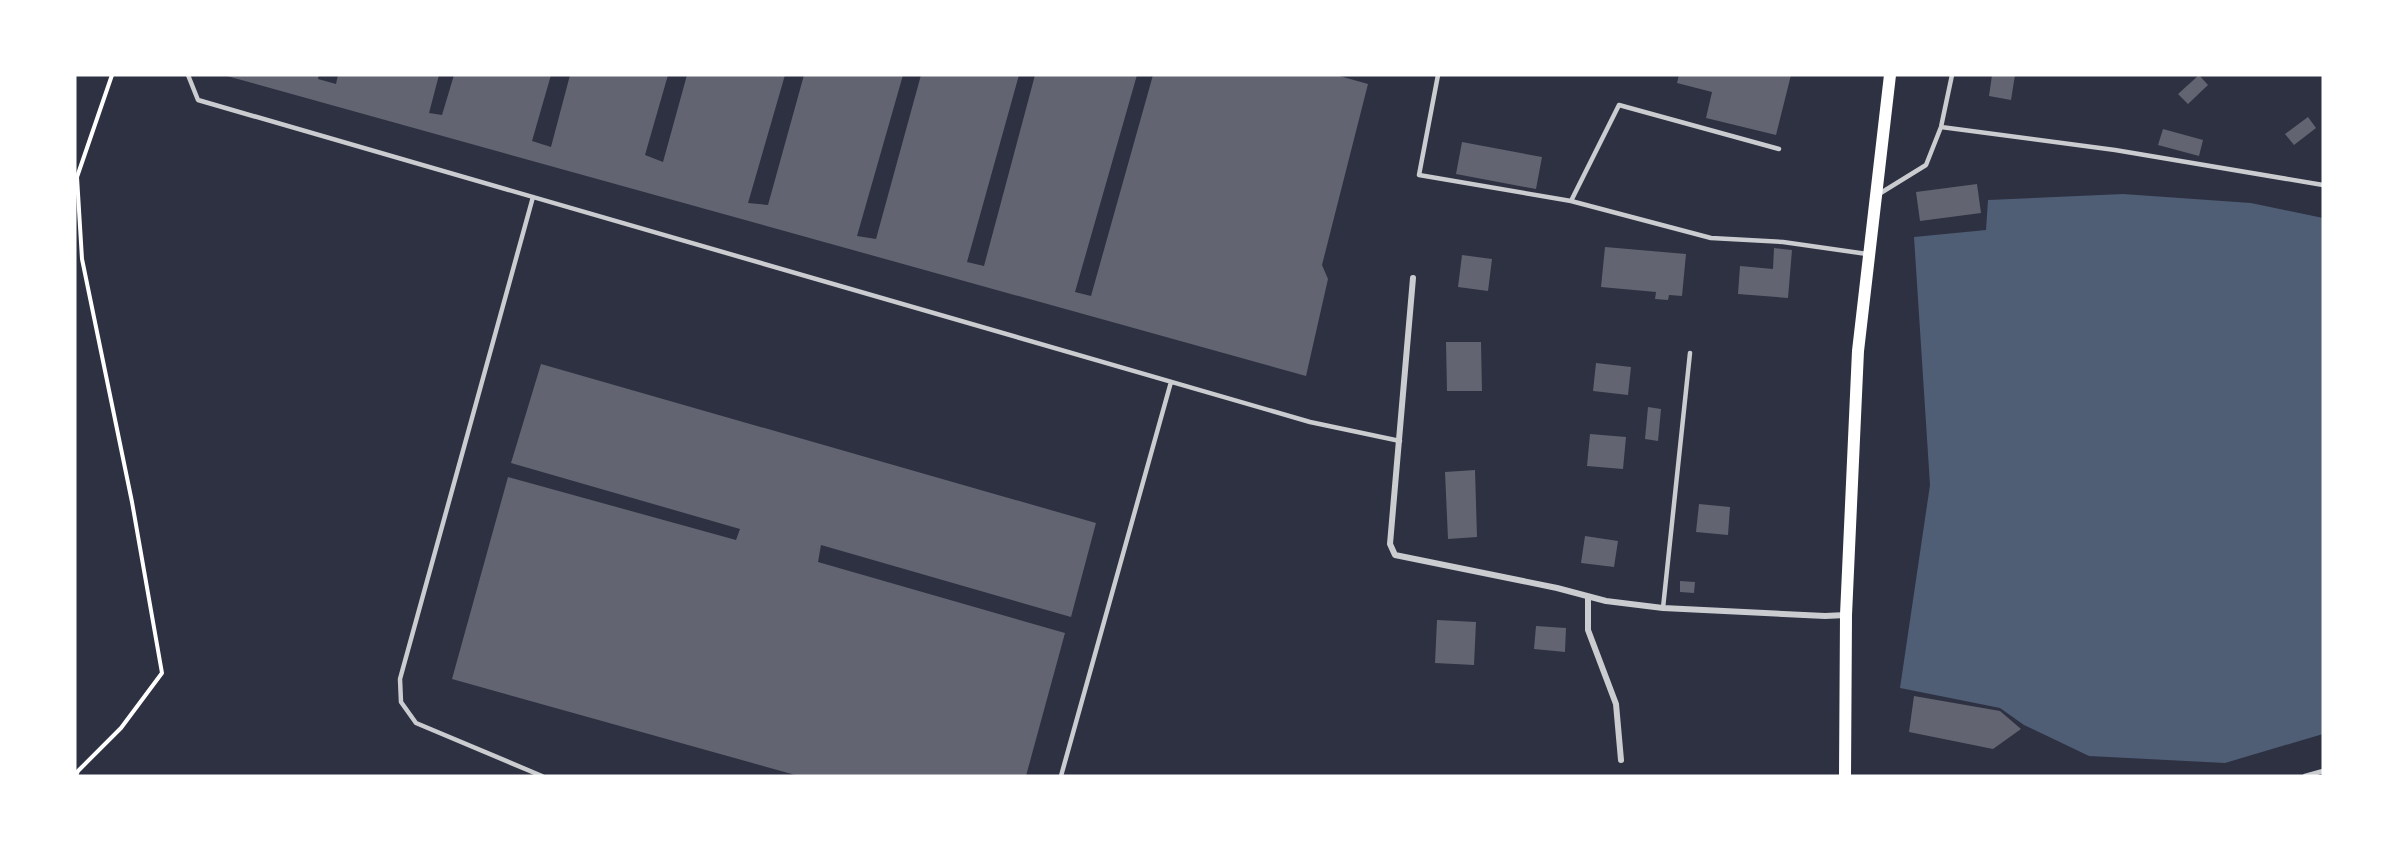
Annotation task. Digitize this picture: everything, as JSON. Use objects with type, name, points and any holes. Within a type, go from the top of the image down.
[{"type":"main road","points":[[1845,776],[1846,615],[1858,351],[1890,75]]},
{"type":"street","points":[[1413,278],[1390,544],[1395,555],[1606,601],[1663,608],[1825,616],[1846,615]]},
{"type":"street","points":[[1588,597],[1588,630],[1616,704],[1621,760]]},
{"type":"lane","points":[[188,75],[198,100],[1310,422],[1400,441]]},
{"type":"lane","points":[[1438,75],[1419,175],[1571,201],[1711,238],[1784,242],[1870,255]]},
{"type":"lane","points":[[1877,196],[1926,165],[1941,127],[1952,75]]},
{"type":"lane","points":[[1571,201],[1619,105],[1779,150]]},
{"type":"lane","points":[[1941,127],[2115,150],[2323,185]]},
{"type":"lane","points":[[533,197],[400,679],[401,702],[417,723],[542,776]]},
{"type":"lane","points":[[1663,608],[1690,353]]},
{"type":"lane","points":[[1061,776],[1170,382]]},
{"type":"lane","points":[[2305,776],[2323,771]]},
{"type":"path","points":[[76,776],[78,771],[121,728],[162,673],[132,502],[82,259],[77,177],[112,75]]},
{"type":"water","points":[[2123,194],[2251,203],[2323,218],[2323,734],[2225,763],[2089,756],[2024,725],[2000,708],[1900,688],[1930,485],[1914,237],[1986,230],[1988,200]]},
{"type":"building","points":[[319,75],[318,79],[336,84],[338,75],[439,75],[429,113],[442,115],[454,75],[551,75],[532,141],[551,147],[570,75],[668,75],[645,155],[663,162],[687,75],[785,75],[748,203],[768,205],[804,75],[903,75],[857,236],[876,239],[921,75],[1019,75],[967,262],[984,266],[1035,75],[1137,75],[1075,292],[1091,296],[1153,75],[1336,75],[1368,84],[1322,265],[1328,279],[1306,376],[227,76]]},
{"type":"building","points":[[1679,75],[1791,75],[1776,135],[1706,118],[1712,92],[1677,83]]},
{"type":"building","points":[[1992,75],[2015,75],[2011,100],[1989,96]]},
{"type":"building","points":[[2199,75],[2208,85],[2188,104],[2178,94]]},
{"type":"building","points":[[2308,117],[2316,128],[2294,145],[2285,134]]},
{"type":"building","points":[[2163,129],[2203,140],[2199,156],[2158,145]]},
{"type":"building","points":[[1462,142],[1542,157],[1536,189],[1456,174]]},
{"type":"building","points":[[1977,184],[1981,213],[1920,221],[1916,192]]},
{"type":"building","points":[[1605,247],[1686,254],[1682,296],[1669,295],[1668,300],[1655,299],[1656,292],[1601,287]]},
{"type":"building","points":[[1774,248],[1792,250],[1788,298],[1738,294],[1740,266],[1773,269]]},
{"type":"building","points":[[1462,255],[1492,259],[1488,291],[1458,287]]},
{"type":"building","points":[[1446,342],[1481,342],[1482,391],[1447,391]]},
{"type":"building","points":[[1596,363],[1631,367],[1628,395],[1593,391]]},
{"type":"building","points":[[541,364],[1096,523],[1071,617],[821,545],[818,562],[1065,633],[1026,776],[799,776],[452,679],[508,477],[736,540],[740,529],[511,463]]},
{"type":"building","points":[[1648,407],[1661,409],[1658,441],[1645,439]]},
{"type":"building","points":[[1590,434],[1626,437],[1623,469],[1587,466]]},
{"type":"building","points":[[1475,470],[1477,537],[1448,539],[1445,472]]},
{"type":"building","points":[[1699,504],[1730,507],[1728,535],[1696,532]]},
{"type":"building","points":[[1585,536],[1618,541],[1614,567],[1581,563]]},
{"type":"building","points":[[1680,581],[1695,582],[1694,593],[1680,592]]},
{"type":"building","points":[[1437,620],[1476,622],[1474,665],[1435,663]]},
{"type":"building","points":[[1536,626],[1566,628],[1565,652],[1534,649]]},
{"type":"building","points":[[1914,696],[2000,711],[2021,729],[1993,749],[1909,732]]}]
